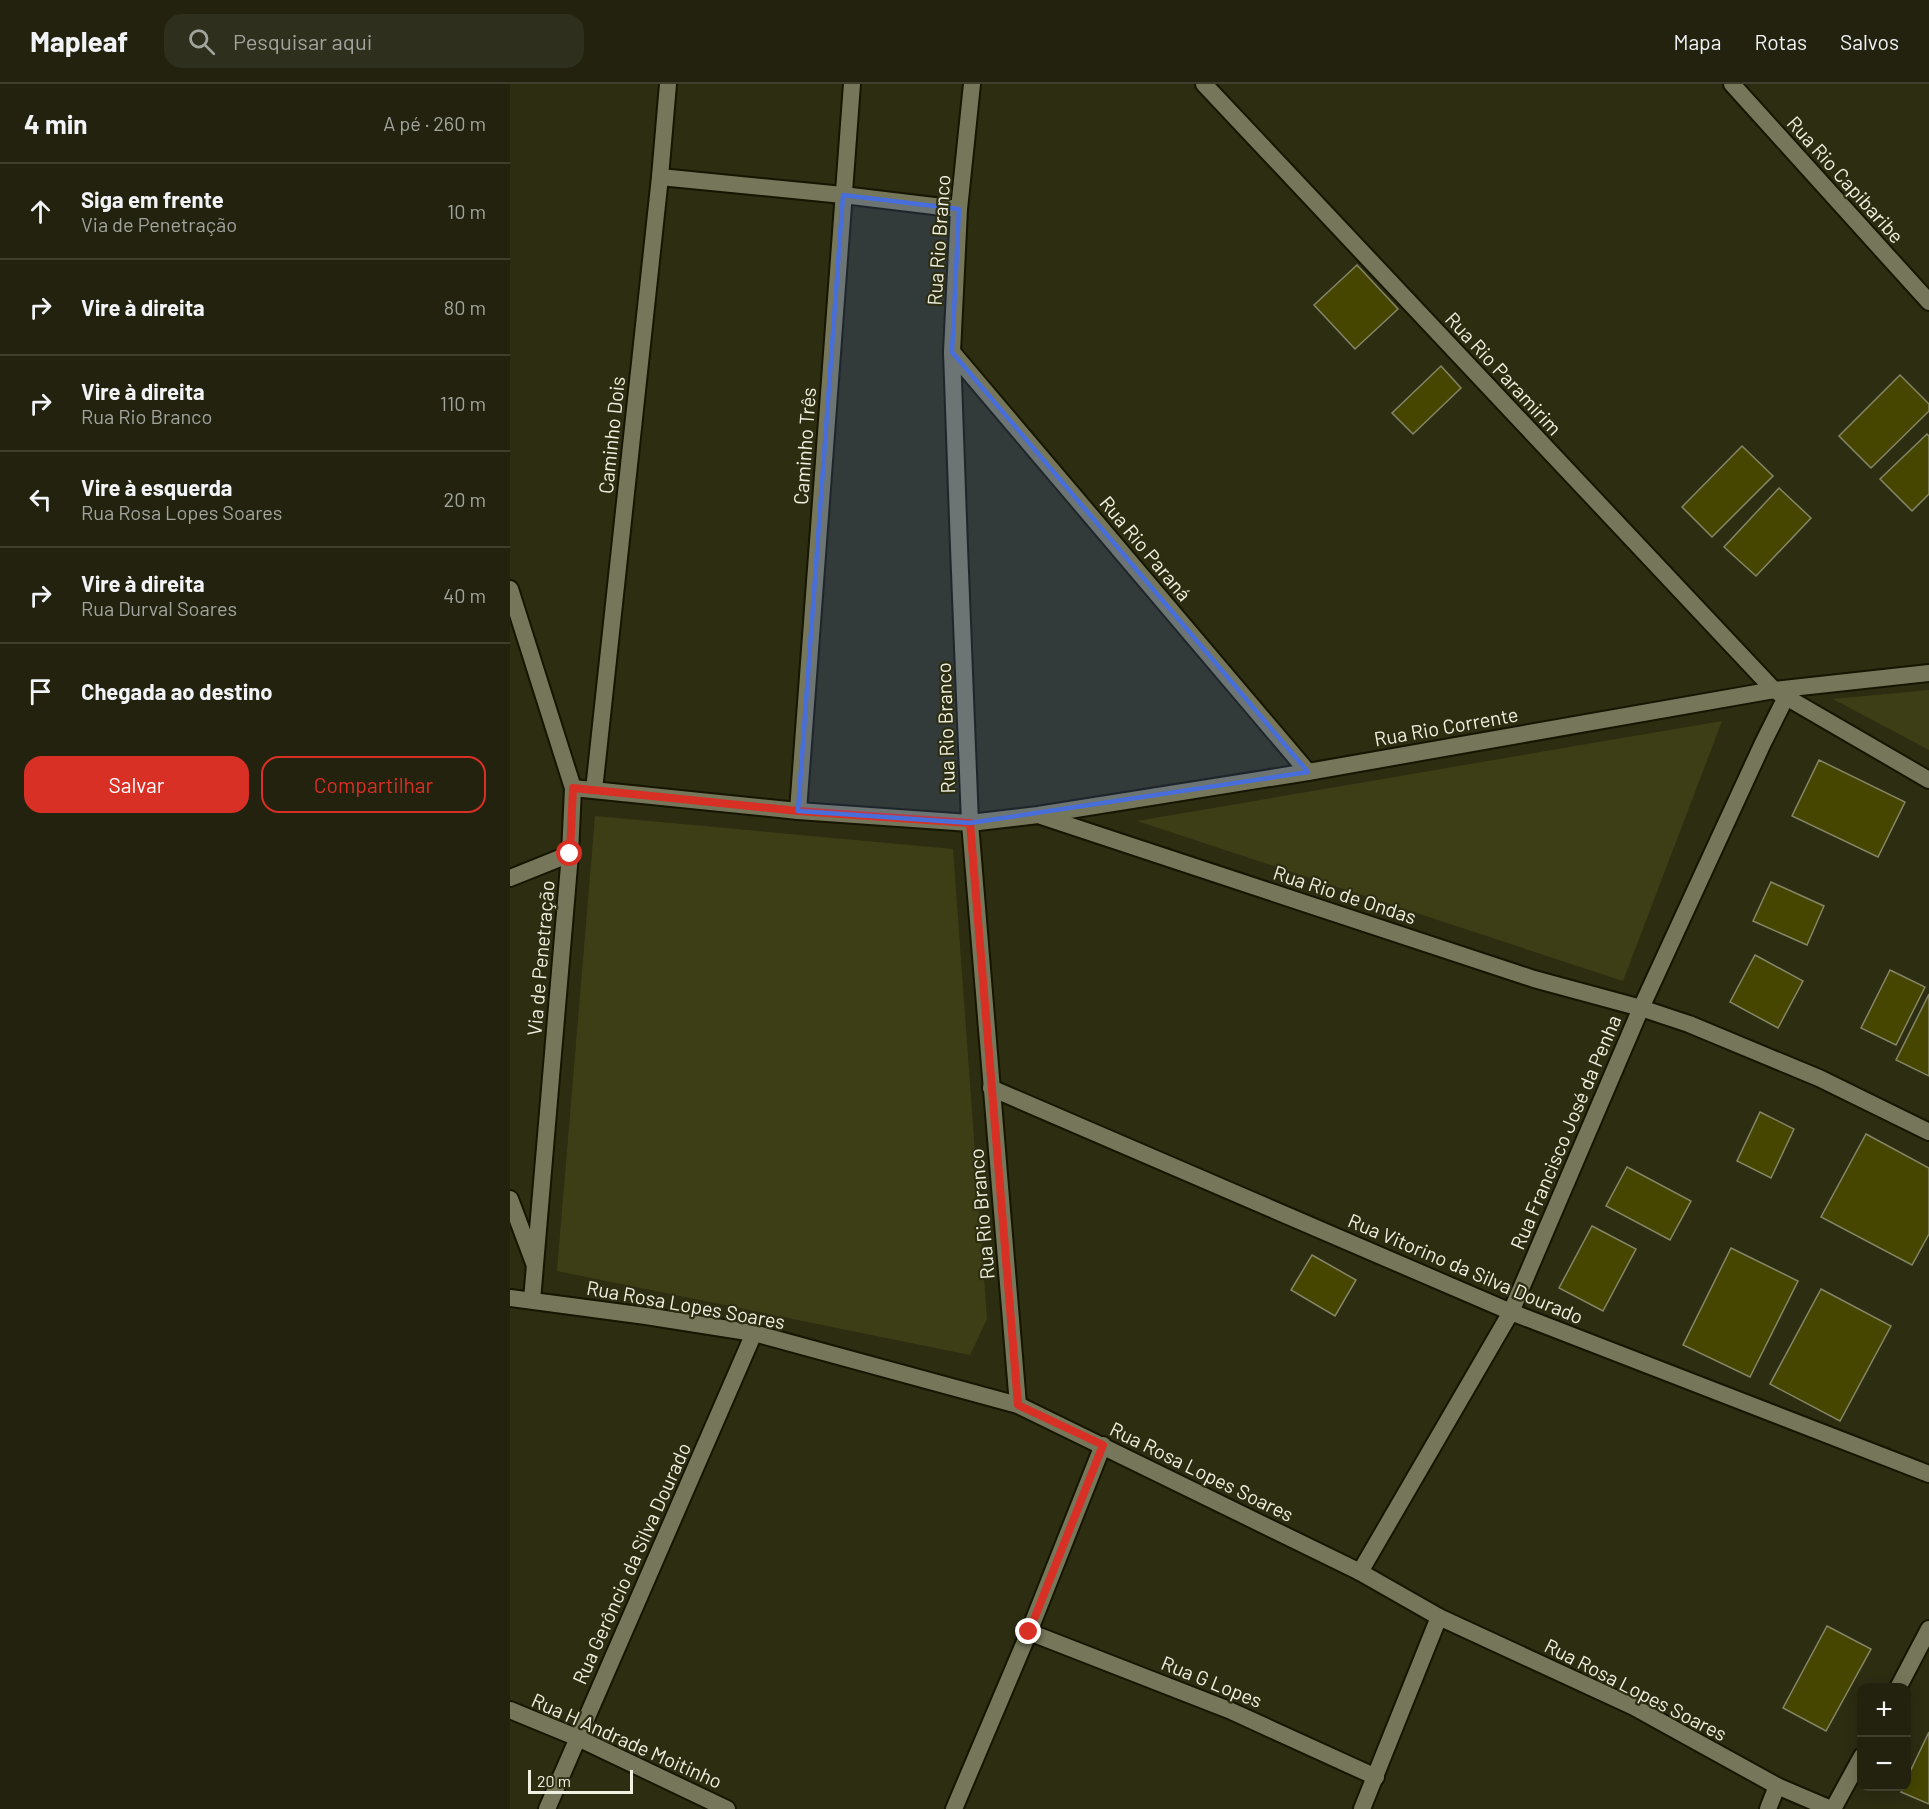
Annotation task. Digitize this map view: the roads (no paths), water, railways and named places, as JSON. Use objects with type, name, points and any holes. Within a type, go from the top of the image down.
[{"type":"street","name":"Caminho Dois","points":[[594,790],[668,84]]},
{"type":"street","name":"Caminho Três","points":[[798,811],[852,84]]},
{"type":"street","name":"Rua Rio Branco","points":[[972,84],[959,208],[952,352],[970,823],[1018,1405]]},
{"type":"street","name":"Rua Rio Paramirim","points":[[1204,84],[1780,694],[1929,780]]},
{"type":"street","name":"Rua Rio Capibaribe","points":[[1732,84],[1929,302]]},
{"type":"street","points":[[660,177],[959,208]]},
{"type":"street","name":"Rua Rio Paraná","points":[[952,352],[1308,772]]},
{"type":"street","name":"Via de Penetração","points":[[510,589],[573,788],[570,854],[532,1300]]},
{"type":"street","name":"Rua Rio Corrente","points":[[573,788],[798,811],[970,823],[1308,772],[1780,694],[1929,673]]},
{"type":"street","name":"Rua Francisco José da Penha","points":[[1360,1572],[1511,1312],[1641,1008],[1758,754],[1780,694]]},
{"type":"street","name":"Rua Rio de Ondas","points":[[1038,814],[1534,979],[1641,1008],[1689,1024],[1819,1078],[1929,1132]]},
{"type":"street","points":[[510,878],[570,854]]},
{"type":"street","name":"Rua Vitorino da Silva Dourado","points":[[991,1088],[1511,1312],[1929,1474]]},
{"type":"street","name":"Via de Penetração","points":[[510,1199],[535,1267]]},
{"type":"street","name":"Rua Rosa Lopes Soares","points":[[510,1298],[754,1333],[1018,1405],[1360,1572],[1439,1617],[1634,1707],[1778,1786],[1832,1809]]},
{"type":"street","name":"Rua Gerôncio da Silva Dourado","points":[[547,1809],[754,1333]]},
{"type":"street","points":[[954,1809],[1029,1632],[1103,1445]]},
{"type":"street","points":[[1362,1809],[1439,1617]]},
{"type":"street","points":[[1901,1683],[1929,1629]]},
{"type":"street","name":"Rua G Lopes","points":[[1029,1632],[1229,1710],[1376,1777]]},
{"type":"street","name":"Rua H Andrade Moitinho","points":[[510,1710],[578,1738],[727,1809]]},
{"type":"street","points":[[1832,1809],[1857,1765]]},
{"type":"street","points":[[1768,1809],[1778,1786]]}]
